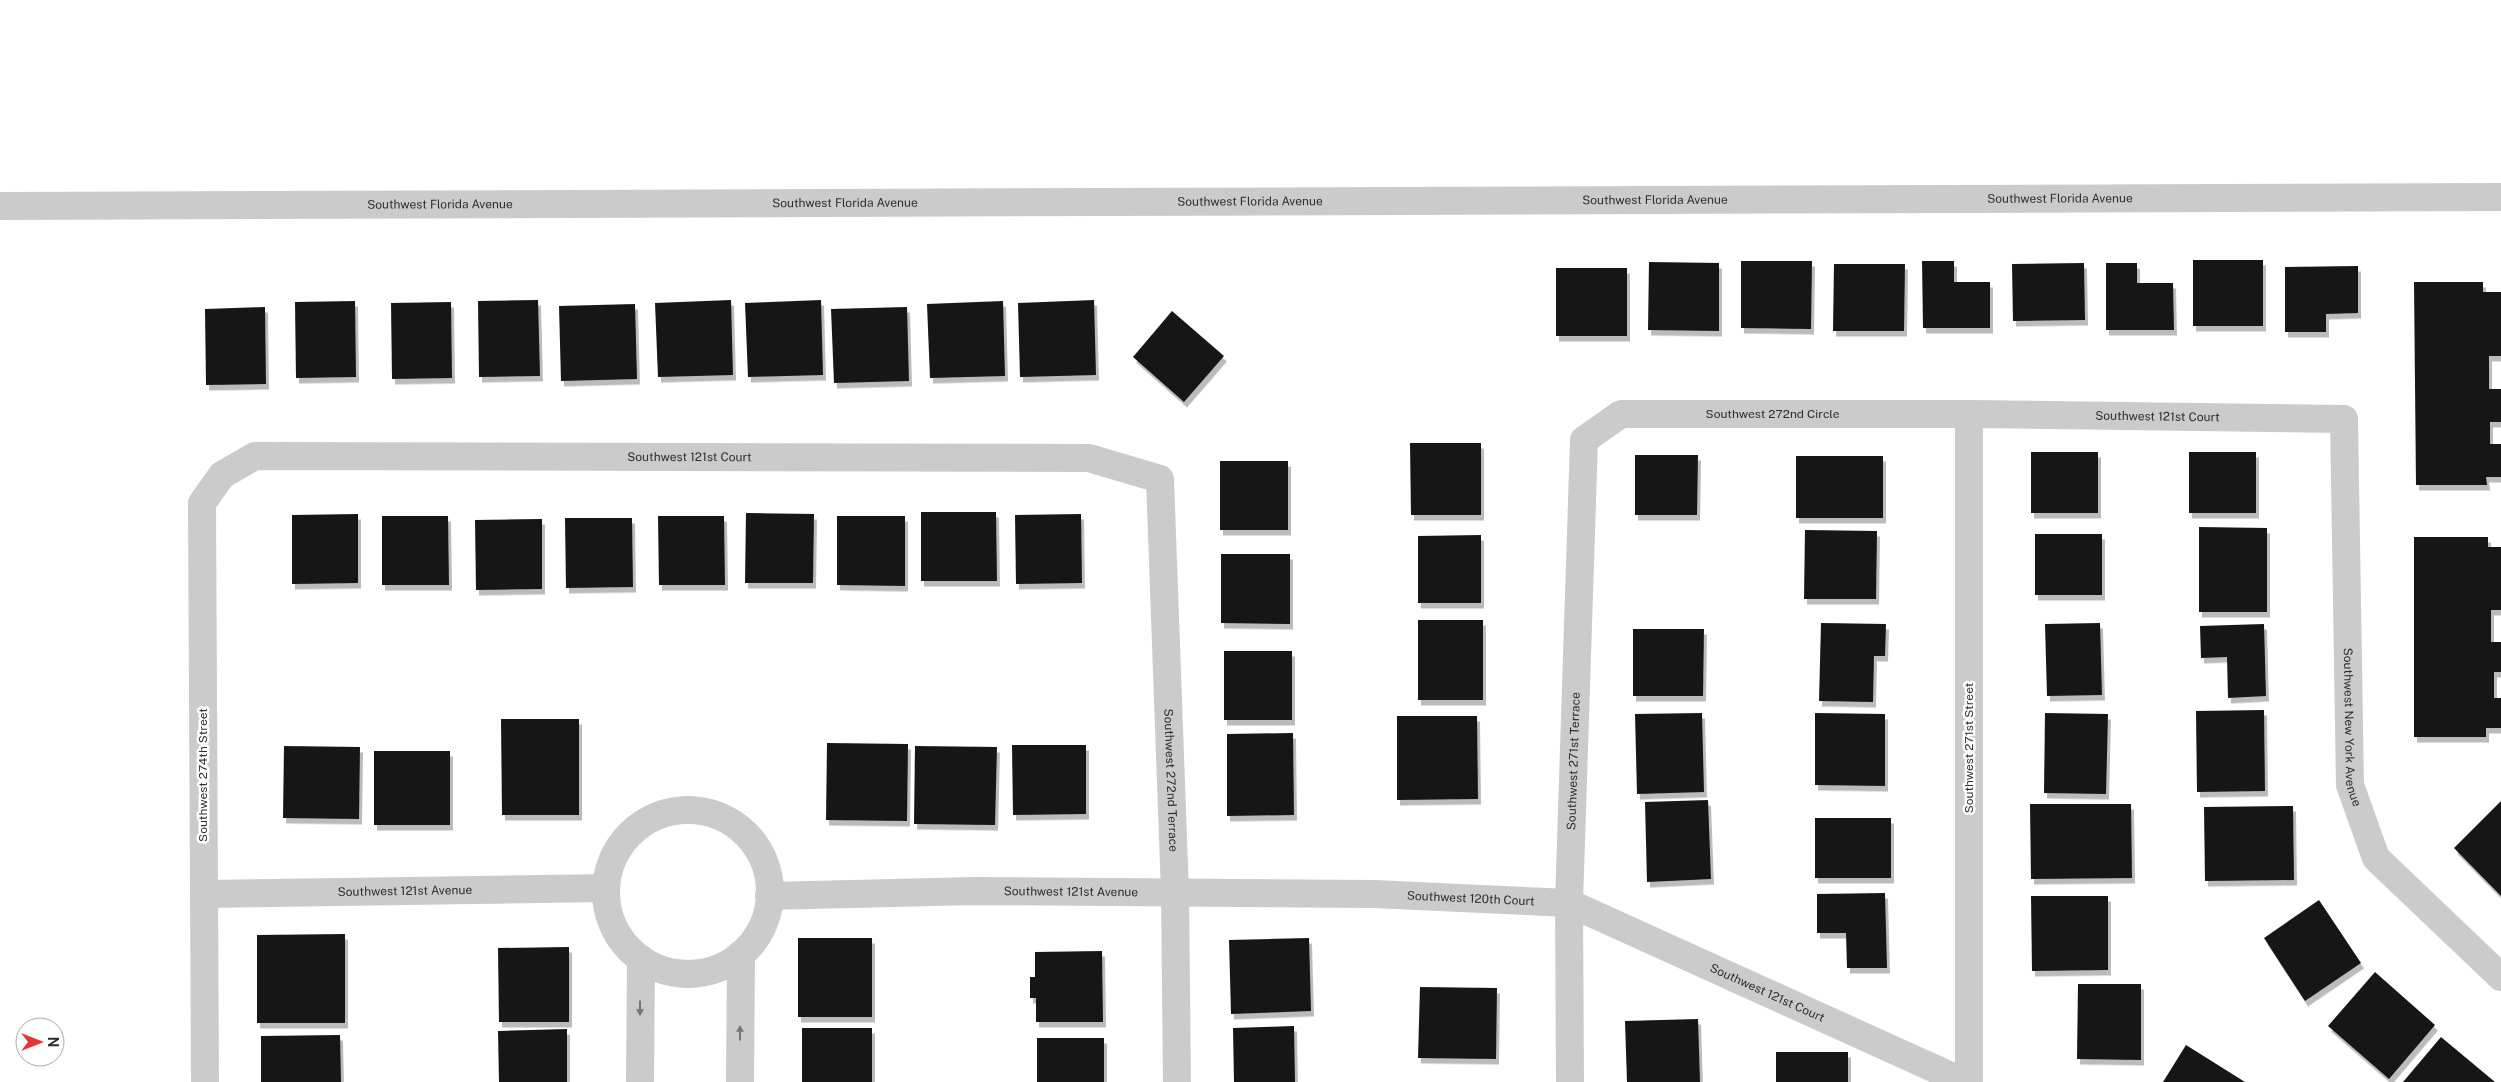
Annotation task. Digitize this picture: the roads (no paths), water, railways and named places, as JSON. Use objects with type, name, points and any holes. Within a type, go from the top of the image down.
[{"type":"street","name":"Southwest Florida Avenue","points":[[0,206],[2501,197]]},
{"type":"street","name":"Southwest 272nd Circle","points":[[1584,440],[1621,414],[1969,414]]},
{"type":"street","name":"Southwest 121st Court","points":[[1969,414],[2344,419]]},
{"type":"street","name":"Southwest 271st Street","points":[[1969,414],[1969,1082]]},
{"type":"street","name":"Southwest New York Avenue","points":[[2344,419],[2350,785],[2376,858],[2501,978]]},
{"type":"street","name":"Southwest 271st Terrace","points":[[1570,1082],[1569,903],[1584,440]]},
{"type":"street","name":"Southwest 121st Court","points":[[222,475],[255,456],[1089,458],[1160,478]]},
{"type":"street","name":"Southwest 274th Street","points":[[205,1082],[202,503],[222,475]]},
{"type":"street","name":"Southwest 272nd Terrace","points":[[1160,478],[1175,893],[1177,1082]]},
{"type":"street","points":[[690,809],[718,814],[741,828],[758,849],[768,874],[769,896],[770,902],[762,929],[747,951],[724,966],[698,974],[671,974],[641,959],[625,946],[611,923],[605,896],[608,869],[620,844],[640,825],[664,813],[690,809]]},
{"type":"street","name":"Southwest 121st Avenue","points":[[204,894],[606,888]]},
{"type":"street","name":"Southwest 121st Avenue","points":[[769,896],[975,891],[1374,894]]},
{"type":"street","name":"Southwest 120th Court","points":[[1374,894],[1569,903]]},
{"type":"street","name":"Southwest 121st Court","points":[[1569,903],[1964,1082]]},
{"type":"street","points":[[740,1082],[741,954]]},
{"type":"street","points":[[640,1082],[641,959]]}]
